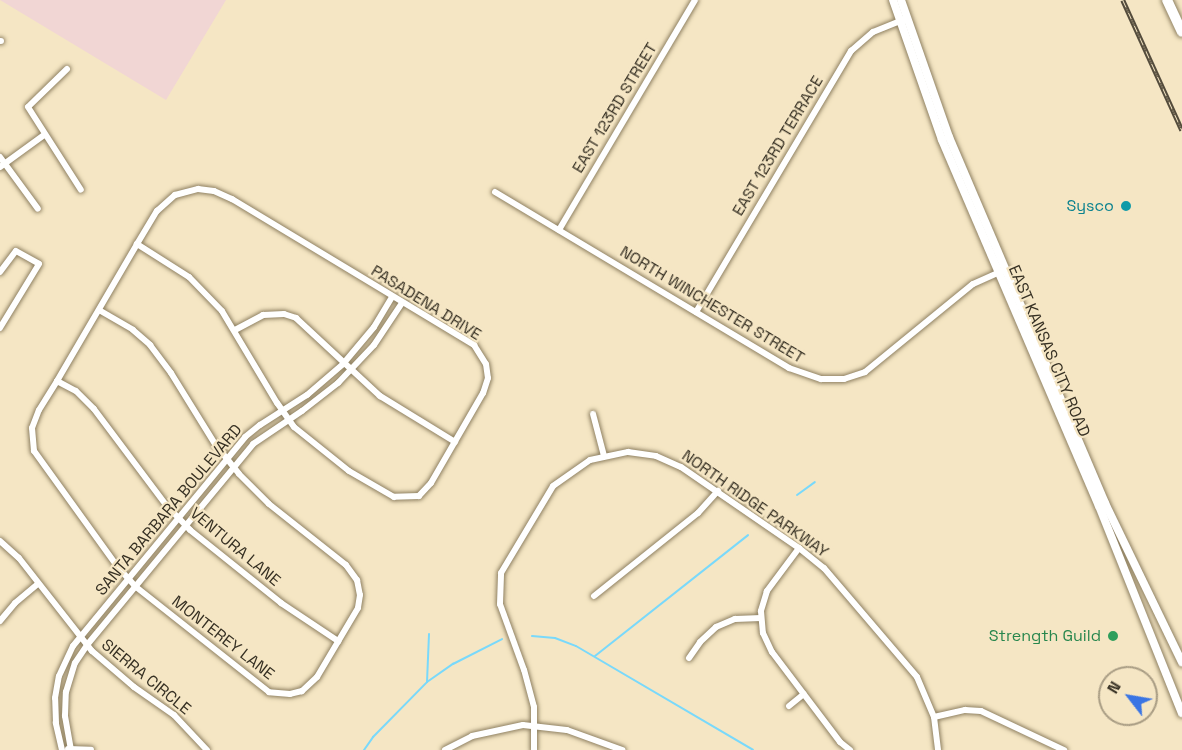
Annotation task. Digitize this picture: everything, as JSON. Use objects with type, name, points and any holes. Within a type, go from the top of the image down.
[{"type":"highway","points":[[1167,0],[1182,32]]},
{"type":"main road","name":"EAST KANSAS CITY ROAD","points":[[893,0],[1182,713]]},
{"type":"main road","name":"EAST KANSAS CITY ROAD","points":[[901,0],[903,20]]},
{"type":"main road","name":"EAST KANSAS CITY ROAD","points":[[1002,271],[1105,503],[1182,663]]},
{"type":"street","name":"EAST 123RD STREET","points":[[559,230],[695,0]]},
{"type":"street","name":"EAST 123RD TERRACE","points":[[696,312],[851,51],[873,32],[903,20]]},
{"type":"street","points":[[67,69],[28,107],[81,189]]},
{"type":"street","points":[[2,165],[44,135]]},
{"type":"street","points":[[0,157],[2,165],[38,210]]},
{"type":"street","name":"PASADENA DRIVE","points":[[190,190],[214,191],[474,345],[486,364],[488,378],[483,393],[423,493],[412,498],[400,498],[349,471],[310,442],[282,412],[235,330],[203,289],[177,268],[137,244],[157,211],[169,200],[190,190]]},
{"type":"street","name":"NORTH WINCHESTER STREET","points":[[495,192],[799,374],[821,379],[844,379],[876,366],[973,284],[1002,271]]},
{"type":"street","name":"MONTEREY LANE","points":[[99,310],[133,330],[158,354],[233,467],[269,504],[351,570],[360,589],[360,602],[350,625],[307,688],[290,694],[268,692],[135,586],[34,452],[32,428],[57,381],[137,244]]},
{"type":"street","points":[[0,272],[16,251],[39,264],[0,328]]},
{"type":"street","name":"SANTA BARBARA BOULEVARD","points":[[62,750],[55,715],[56,690],[66,658],[80,637],[252,431],[307,395],[343,364],[374,327],[392,297]]},
{"type":"street","name":"SANTA BARBARA BOULEVARD","points":[[71,749],[65,716],[66,692],[72,672],[87,645],[233,467],[260,438],[314,403],[351,371],[374,345],[402,303]]},
{"type":"street","points":[[235,330],[263,315],[273,313],[290,316],[305,325],[343,364],[380,396],[455,442]]},
{"type":"street","name":"VENTURA LANE","points":[[57,381],[76,391],[94,409],[185,525],[281,603],[338,641]]},
{"type":"street","points":[[534,750],[535,726],[528,681],[500,604],[501,573],[554,486],[576,467],[604,456],[593,414]]},
{"type":"street","name":"NORTH RIDGE PARKWAY","points":[[604,456],[628,452],[656,456],[681,466],[799,548],[833,578],[903,657],[922,686],[934,717],[938,750]]},
{"type":"street","points":[[594,596],[698,513],[718,491]]},
{"type":"street","name":"SIERRA CIRCLE","points":[[0,541],[19,558],[87,645],[127,681],[174,715],[207,750]]},
{"type":"street","points":[[799,548],[767,591],[761,618],[768,645],[840,742],[850,750]]},
{"type":"street","points":[[0,621],[15,603],[38,584]]},
{"type":"street","points":[[689,658],[700,642],[716,627],[735,619],[761,618]]},
{"type":"street","points":[[789,706],[804,694]]},
{"type":"street","points":[[934,717],[965,711],[981,711],[1064,750]]},
{"type":"street","points":[[445,750],[472,736],[493,729],[535,726],[573,731],[622,750]]},
{"type":"street","points":[[62,750],[91,750]]},
{"type":"shaded area","points":[[0,0],[226,0],[166,100]]},
{"type":"waterway","points":[[797,495],[815,482]]},
{"type":"waterway","points":[[595,656],[748,535]]},
{"type":"waterway","points":[[427,682],[429,634]]},
{"type":"waterway","points":[[532,636],[555,638],[576,646],[753,750]]},
{"type":"waterway","points":[[364,750],[373,737],[427,682],[453,664],[502,639]]},
{"type":"railway","points":[[1123,0],[1182,130]]},
{"type":"place","name":"Sysco","points":[[1126,206]]},
{"type":"place","name":"Strength Guild","points":[[1113,636]]}]
